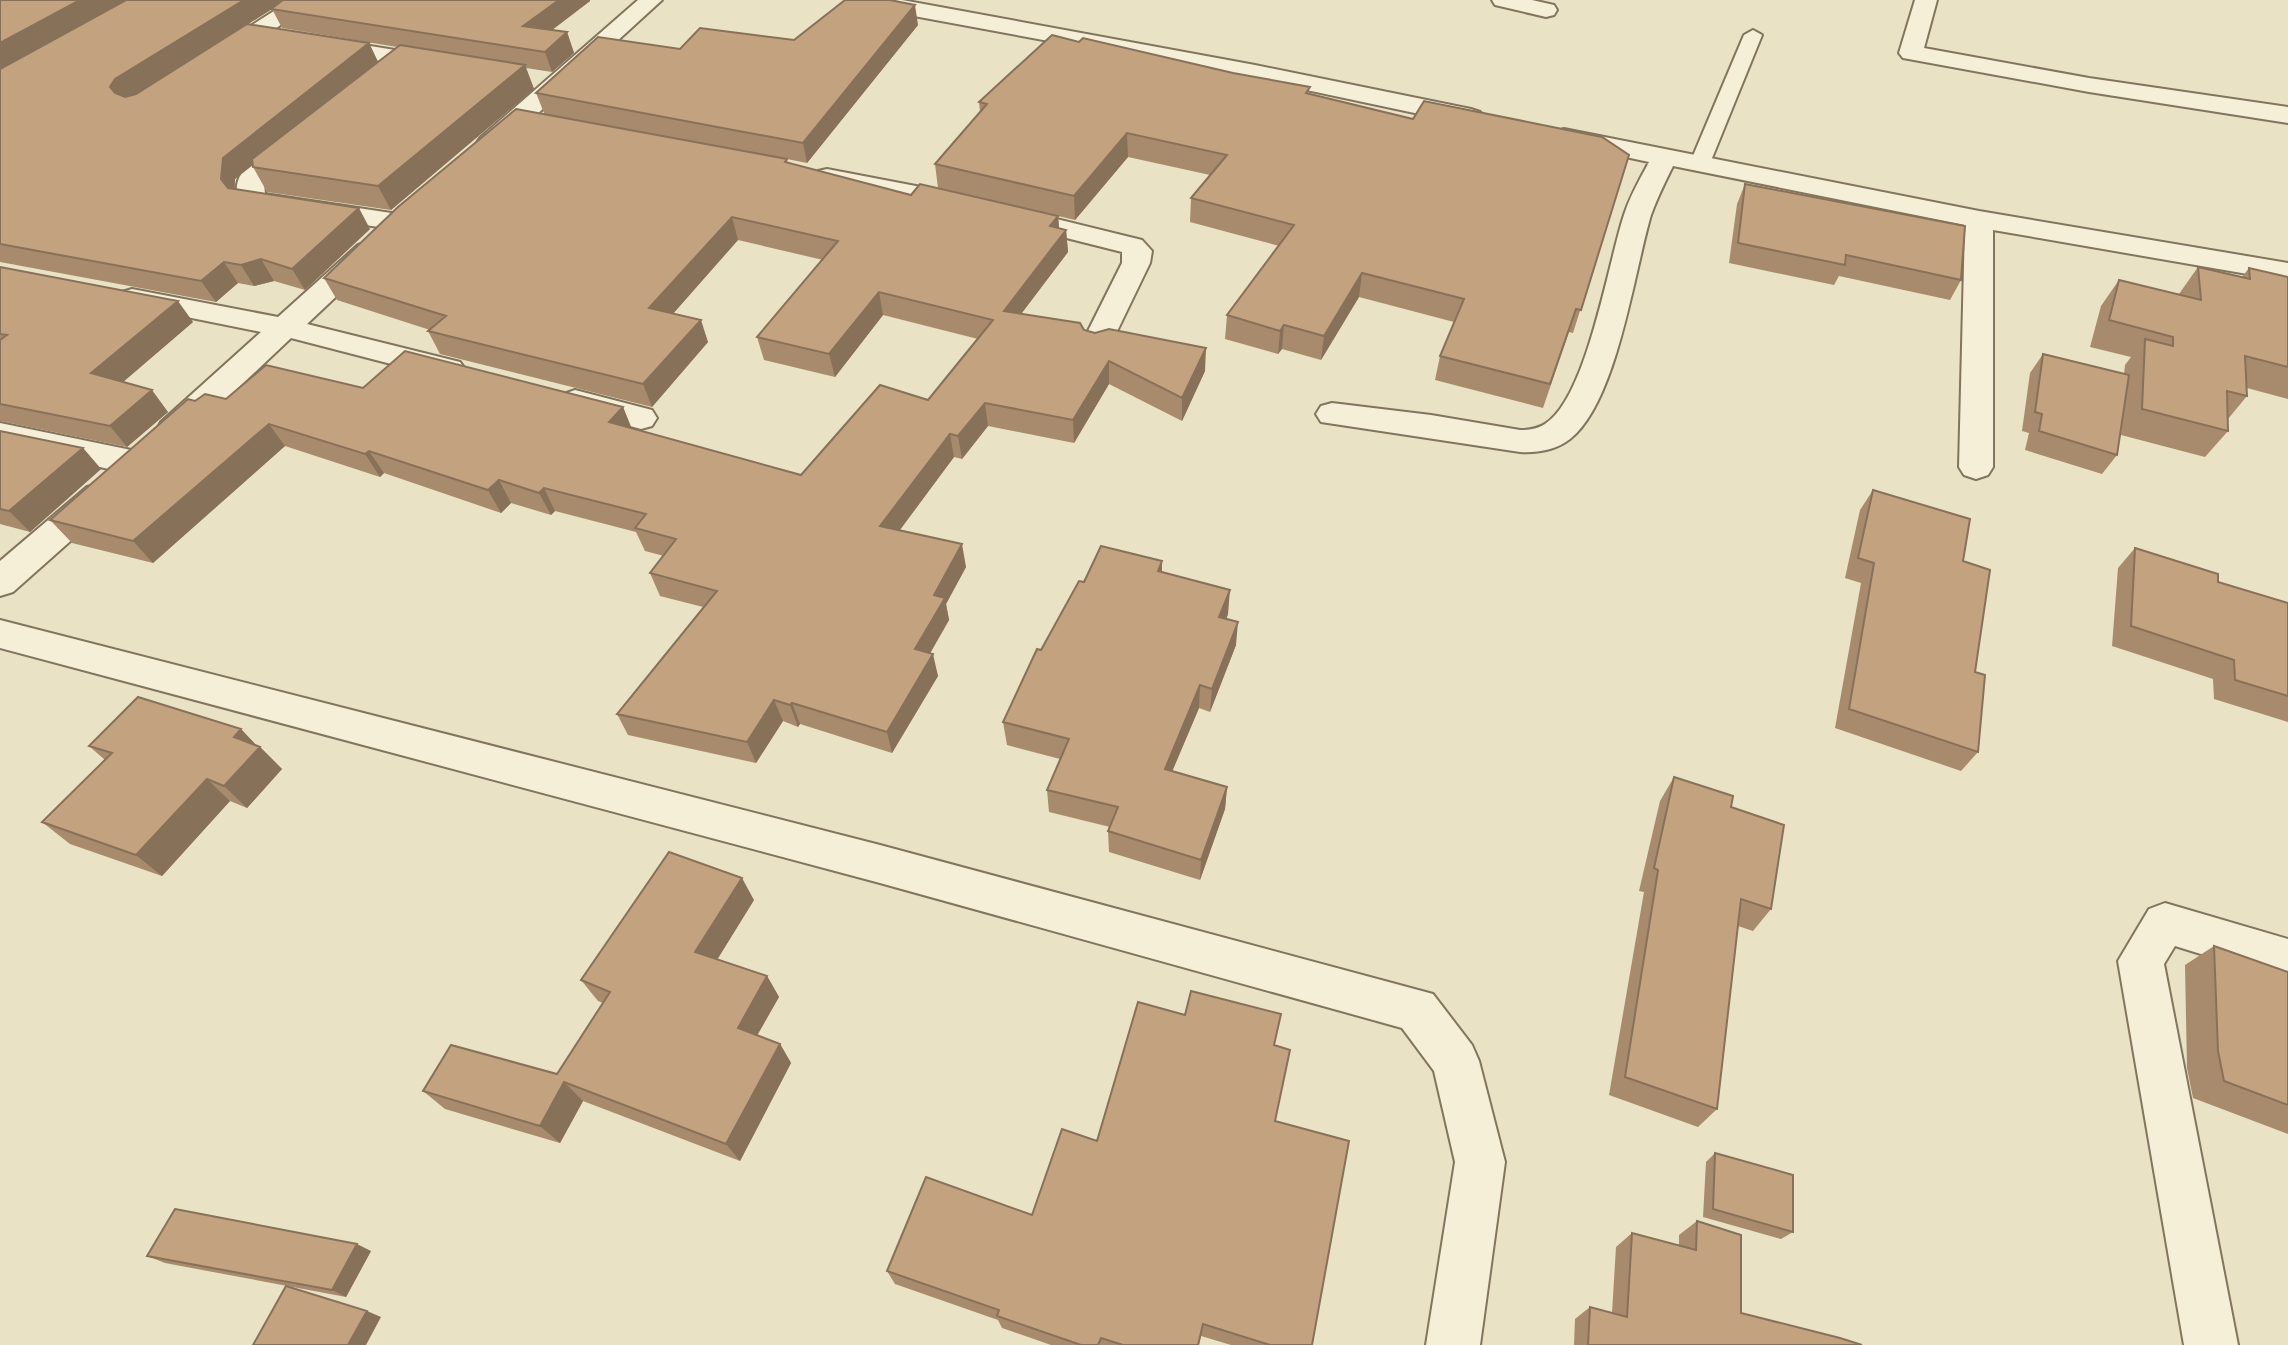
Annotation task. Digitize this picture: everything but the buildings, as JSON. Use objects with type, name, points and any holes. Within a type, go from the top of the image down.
[{"type":"street","points":[[209,63],[306,0]]},
{"type":"street","points":[[468,162],[532,122],[545,81],[651,0]]},
{"type":"street","points":[[864,0],[1255,72],[1500,124]]},
{"type":"street","points":[[1503,0],[1546,10]]},
{"type":"street","points":[[1926,0],[1912,53],[2089,85],[2288,115]]},
{"type":"street","points":[[255,34],[456,67]]},
{"type":"street","points":[[383,76],[404,59]]},
{"type":"street","points":[[0,582],[287,328],[408,214],[251,200],[251,179],[317,127]]},
{"type":"street","points":[[1540,132],[1979,219],[2288,272]]},
{"type":"street","points":[[1332,414],[1462,430],[1512,440],[1548,439],[1568,422],[1593,379],[1611,323],[1638,213],[1665,156]]},
{"type":"street","points":[[800,172],[947,200],[1132,246],[1138,251],[1136,263],[1097,343]]},
{"type":"street","points":[[1976,467],[1979,219]]},
{"type":"street","points":[[109,294],[287,328],[471,374]]},
{"type":"street","points":[[549,395],[641,418]]},
{"type":"street","points":[[0,434],[136,463]]},
{"type":"street","points":[[0,634],[880,864],[1417,1010],[1455,1061],[1480,1162],[1452,1345]]},
{"type":"street","points":[[2211,1345],[2141,961],[2165,923],[2288,960]]},
{"type":"lane","points":[[1700,163],[1753,35]]}]
